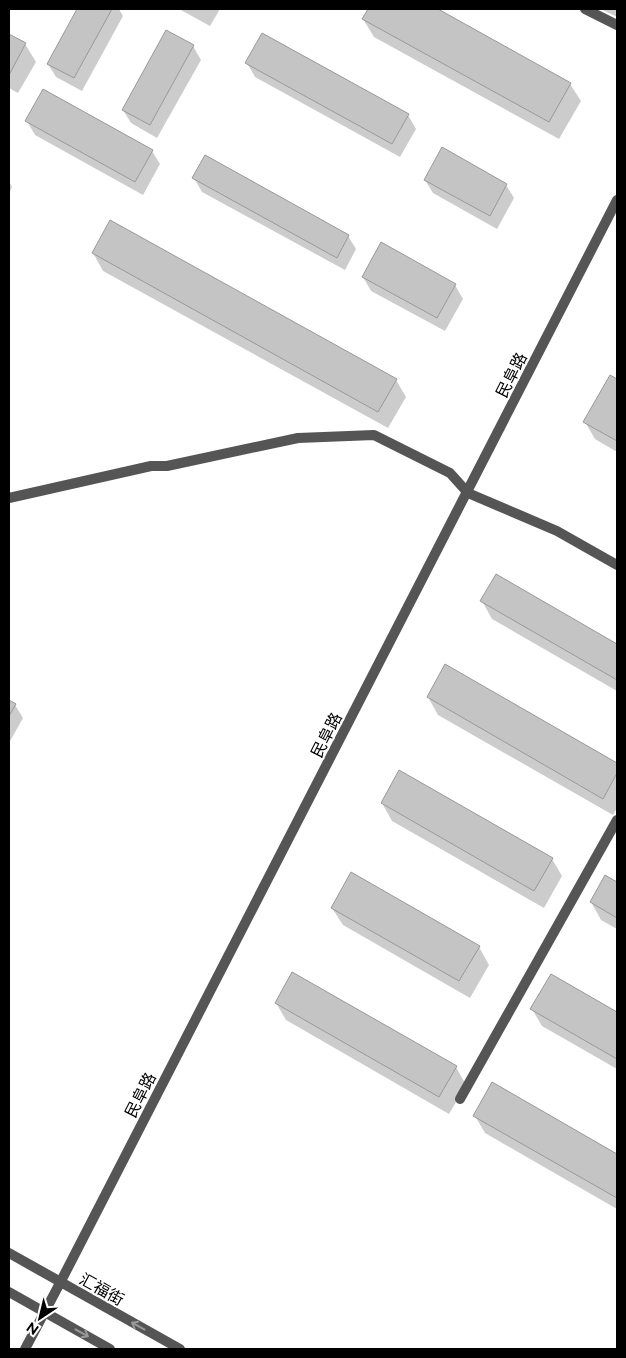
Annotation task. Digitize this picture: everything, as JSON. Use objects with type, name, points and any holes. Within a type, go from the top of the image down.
[{"type":"street","points":[[585,9],[617,25]]},
{"type":"street","name":"民阜路","points":[[25,1349],[468,493],[617,200]]},
{"type":"street","points":[[9,498],[151,466],[167,466],[298,438],[374,435],[450,472],[468,493],[557,531],[617,565]]},
{"type":"street","points":[[460,1099],[617,820]]},
{"type":"street","name":"汇福街","points":[[9,1254],[180,1349]]},
{"type":"street","points":[[9,1292],[110,1349]]},
{"type":"building","points":[[77,9],[112,9],[74,78],[47,64]]},
{"type":"building","points":[[368,9],[438,9],[571,83],[549,122],[362,19]]},
{"type":"building","points":[[166,30],[194,45],[150,125],[122,110]]},
{"type":"building","points":[[262,33],[409,114],[392,144],[245,63]]},
{"type":"building","points":[[9,34],[26,43],[9,75]]},
{"type":"building","points":[[43,89],[153,150],[135,182],[25,121]]},
{"type":"building","points":[[442,147],[507,184],[490,216],[424,180]]},
{"type":"building","points":[[205,155],[349,235],[337,258],[192,178]]},
{"type":"building","points":[[110,220],[397,379],[378,412],[92,253]]},
{"type":"building","points":[[381,242],[456,284],[437,318],[362,277]]},
{"type":"building","points":[[610,375],[617,379],[617,441],[583,422]]},
{"type":"building","points":[[496,574],[617,644],[617,680],[480,601]]},
{"type":"building","points":[[445,664],[617,763],[617,773],[603,799],[427,697]]},
{"type":"building","points":[[9,700],[16,704],[9,716]]},
{"type":"building","points":[[399,770],[553,858],[534,891],[381,803]]},
{"type":"building","points":[[351,872],[480,946],[459,981],[331,908]]},
{"type":"building","points":[[605,875],[617,882],[617,918],[590,902]]},
{"type":"building","points":[[292,972],[457,1066],[439,1097],[275,1003]]},
{"type":"building","points":[[551,974],[617,1012],[617,1059],[530,1009]]},
{"type":"building","points":[[492,1082],[617,1154],[617,1198],[473,1116]]}]
